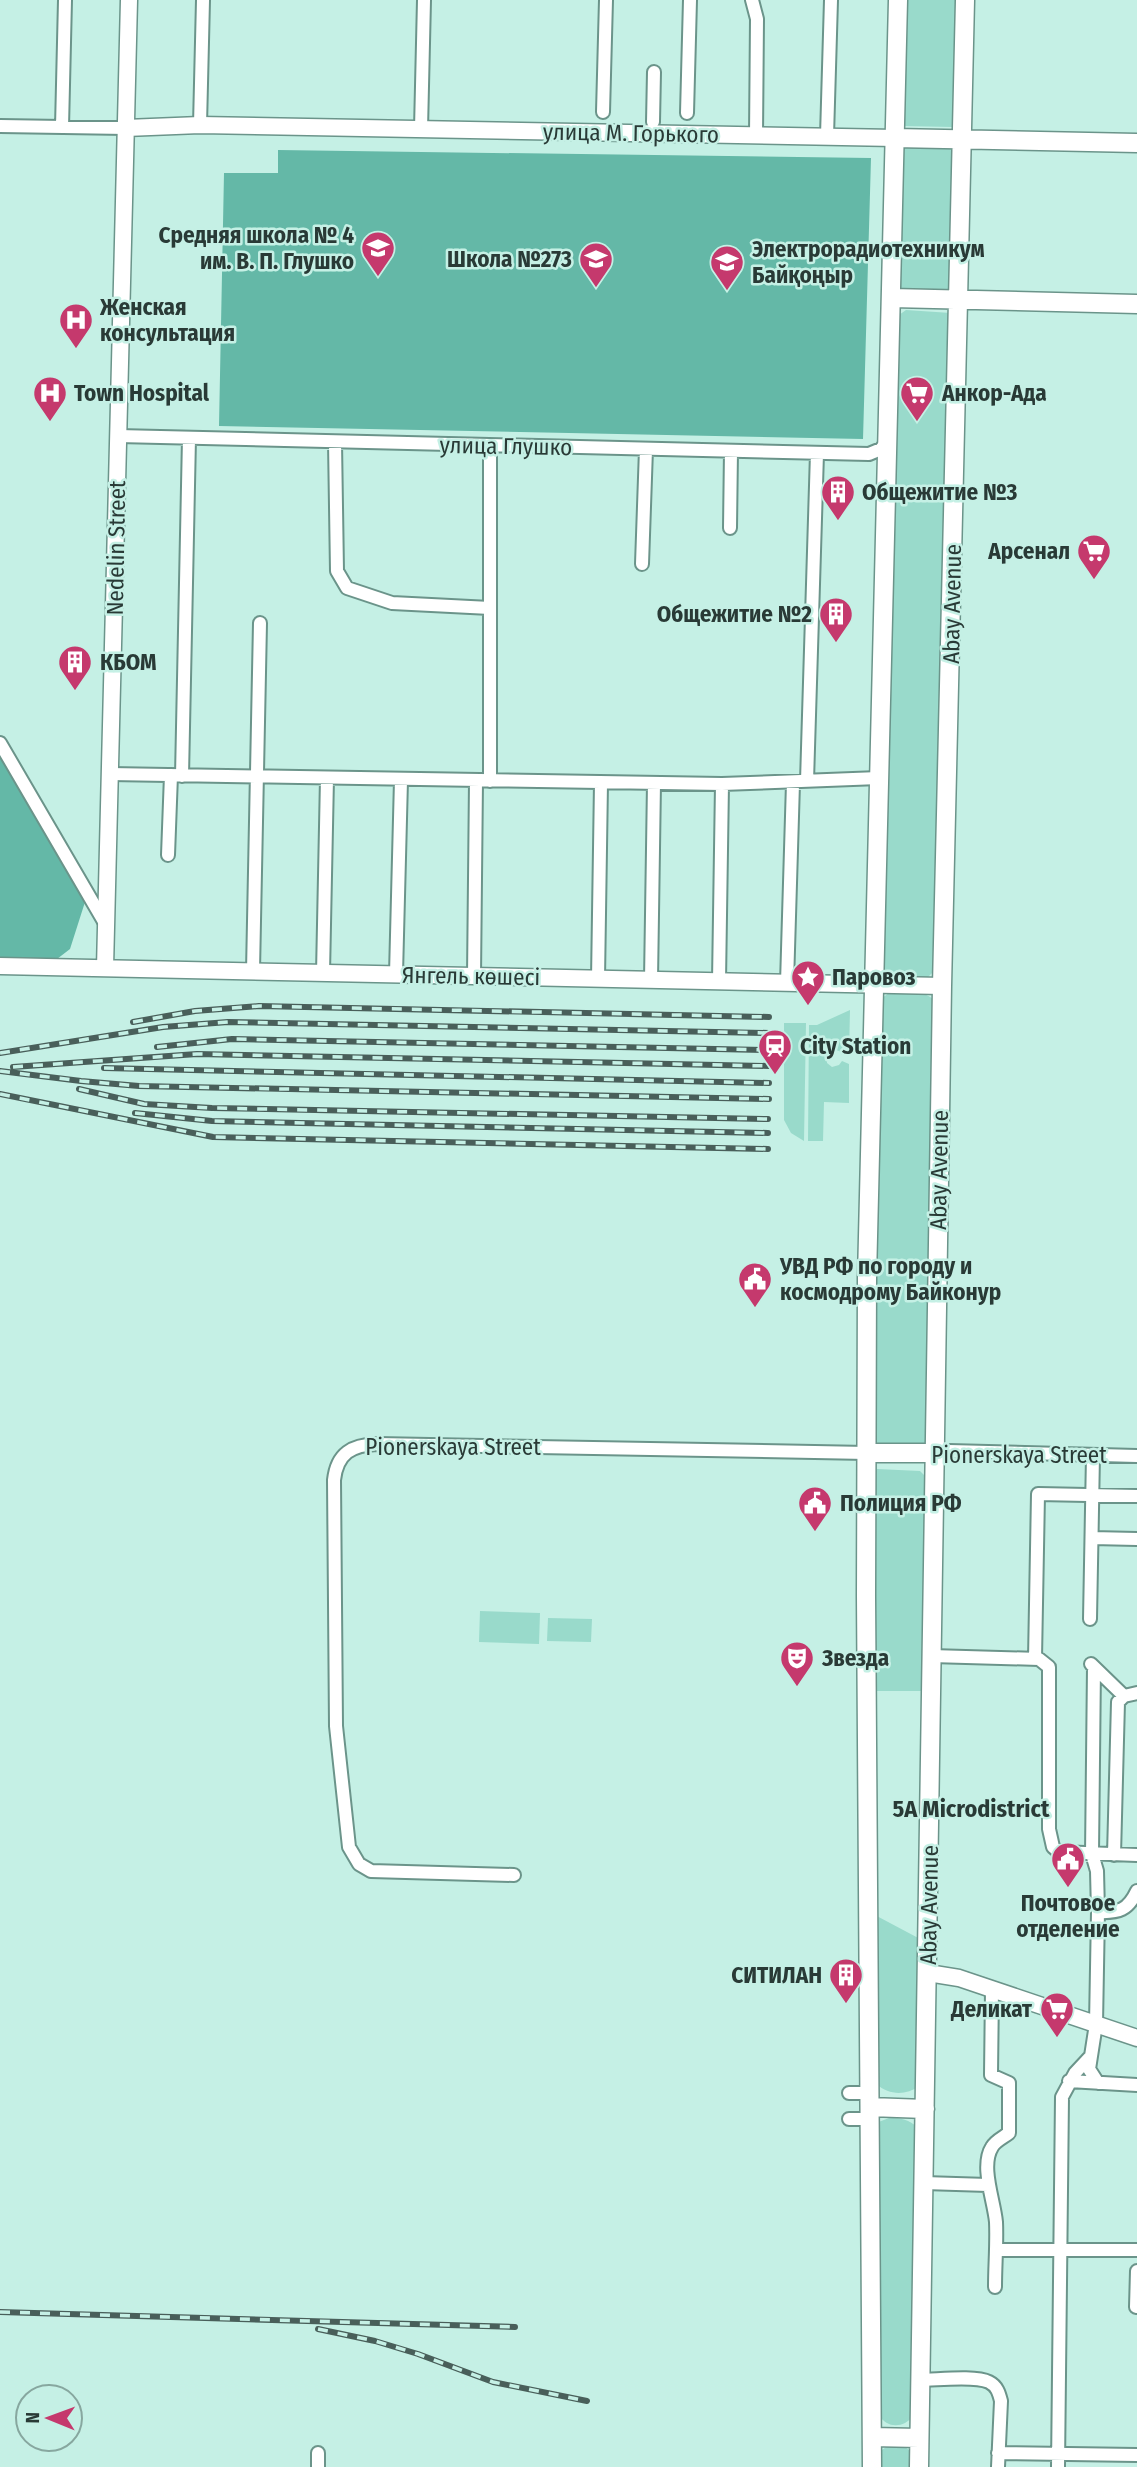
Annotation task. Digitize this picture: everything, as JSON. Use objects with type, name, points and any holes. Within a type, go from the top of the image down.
[{"type":"main road","points":[[872,2467],[867,1278],[898,0]]},
{"type":"main road","name":"Abay Avenue","points":[[919,2467],[942,986],[965,0]]},
{"type":"main road","name":"улица М. Горького","points":[[895,138],[1137,143]]},
{"type":"main road","points":[[892,299],[1137,304]]},
{"type":"main road","name":"Pionerskaya Street","points":[[867,1453],[934,1453]]},
{"type":"main road","points":[[870,2107],[925,2109]]},
{"type":"main road","points":[[872,2437],[919,2438]]},
{"type":"street","points":[[62,127],[65,0]]},
{"type":"street","name":"Nedelin Street","points":[[105,968],[118,436],[129,276],[126,128],[130,0]]},
{"type":"street","points":[[200,125],[203,0]]},
{"type":"street","points":[[421,129],[424,0]]},
{"type":"street","points":[[603,112],[606,0]]},
{"type":"street","points":[[687,113],[690,0]]},
{"type":"street","points":[[752,0],[757,19],[756,135]]},
{"type":"street","points":[[827,136],[831,0]]},
{"type":"street","points":[[653,122],[654,72]]},
{"type":"street","points":[[0,125],[126,128]]},
{"type":"street","name":"улица М. Горького","points":[[126,128],[200,125],[895,138]]},
{"type":"street","name":"улица Глушко","points":[[118,436],[869,454],[881,449],[888,440]]},
{"type":"street","points":[[168,855],[177,776],[189,438]]},
{"type":"street","points":[[335,442],[337,571],[347,587],[392,603],[490,608]]},
{"type":"street","points":[[490,446],[490,781]]},
{"type":"street","points":[[642,564],[646,449]]},
{"type":"street","points":[[730,528],[731,451]]},
{"type":"street","points":[[807,781],[817,453]]},
{"type":"street","points":[[253,971],[260,622]]},
{"type":"street","points":[[0,743],[106,925]]},
{"type":"street","points":[[110,774],[722,784],[879,778]]},
{"type":"street","points":[[323,973],[327,778]]},
{"type":"street","points":[[396,974],[401,780]]},
{"type":"street","points":[[474,976],[476,781]]},
{"type":"street","points":[[598,979],[601,783]]},
{"type":"street","points":[[651,980],[654,783]]},
{"type":"street","points":[[786,983],[793,783]]},
{"type":"street","points":[[719,981],[722,784]]},
{"type":"street","name":"Янгель көшесі","points":[[0,966],[942,986]]},
{"type":"street","name":"Pionerskaya Street","points":[[513,1875],[371,1871],[359,1864],[349,1847],[336,1726],[334,1480],[339,1460],[346,1451],[354,1447],[377,1444],[867,1453]]},
{"type":"street","name":"Pionerskaya Street","points":[[934,1453],[949,1451],[1137,1456]]},
{"type":"street","points":[[1090,1619],[1093,1455]]},
{"type":"street","points":[[1035,1659],[1038,1494],[1137,1496]]},
{"type":"street","points":[[1092,1538],[1137,1539]]},
{"type":"street","points":[[931,1656],[1035,1659],[1046,1662],[1049,1667],[1050,1837],[1053,1847],[1059,1852],[1137,1855]]},
{"type":"street","points":[[1098,2083],[1088,2069],[1096,2024],[1098,1912],[1097,1871],[1093,1854],[1091,1664],[1130,1694],[1118,1702],[1114,1855]]},
{"type":"street","points":[[1098,1912],[1116,1913],[1127,1907],[1137,1891]]},
{"type":"street","points":[[928,1973],[959,1979],[1137,2038]]},
{"type":"street","points":[[992,1990],[991,2075],[1009,2083],[1009,2133],[992,2147],[988,2158],[988,2185],[994,2203],[995,2287]]},
{"type":"street","points":[[1058,2461],[1062,2097],[1069,2081],[1089,2058]]},
{"type":"street","points":[[1069,2081],[1137,2085]]},
{"type":"street","points":[[849,2093],[870,2107],[849,2119]]},
{"type":"street","points":[[924,2183],[988,2185]]},
{"type":"street","points":[[996,2250],[1137,2250]]},
{"type":"street","points":[[1136,2307],[1137,2271]]},
{"type":"street","points":[[920,2380],[979,2379],[993,2385],[998,2391],[1000,2401],[998,2467]]},
{"type":"street","points":[[318,2453],[318,2467]]},
{"type":"street","points":[[998,2453],[1058,2461],[1093,2461],[1137,2455]]},
{"type":"green space","points":[[902,0],[960,0],[952,127],[903,126]]},
{"type":"green space","points":[[906,145],[948,145],[955,152],[954,286],[949,293],[901,291],[899,288],[903,148]]},
{"type":"green space","points":[[278,150],[871,158],[863,439],[219,426],[224,173],[278,173]]},
{"type":"green space","points":[[906,310],[951,313],[937,968],[927,978],[883,975],[899,315]]},
{"type":"green space","points":[[0,757],[85,902],[70,949],[57,959],[0,958]]},
{"type":"green space","points":[[890,992],[920,993],[935,1001],[930,1438],[925,1445],[876,1448],[869,1433],[881,999]]},
{"type":"green space","points":[[850,1010],[849,1054],[842,1055],[832,1049],[827,1053],[827,1063],[832,1067],[842,1061],[849,1064],[849,1103],[824,1102],[823,1141],[808,1141],[809,1025],[817,1025]]},
{"type":"green space","points":[[784,1023],[806,1023],[804,1141],[791,1133],[784,1120]]},
{"type":"green space","points":[[877,1469],[920,1471],[928,1479],[925,1691],[871,1691],[872,1476]]},
{"type":"green space","points":[[480,1611],[540,1613],[539,1644],[479,1642]]},
{"type":"green space","points":[[548,1618],[592,1619],[591,1642],[547,1641]]},
{"type":"green space","points":[[873,1914],[922,1940],[920,2086],[903,2093],[892,2092],[876,2084]]},
{"type":"green space","points":[[889,2118],[905,2120],[918,2128],[913,2416],[900,2425],[886,2423],[879,2415],[876,2123]]},
{"type":"green space","points":[[892,2443],[901,2444],[913,2453],[913,2467],[879,2467],[879,2452]]},
{"type":"railway","points":[[133,1022],[195,1011],[259,1006],[769,1017]]},
{"type":"railway","points":[[0,1053],[163,1027],[228,1022],[769,1033]]},
{"type":"railway","points":[[157,1047],[232,1039],[769,1050]]},
{"type":"railway","points":[[13,1067],[197,1054],[769,1066]]},
{"type":"railway","points":[[104,1068],[769,1083]]},
{"type":"railway","points":[[0,1071],[139,1086],[769,1099]]},
{"type":"railway","points":[[79,1089],[144,1104],[212,1108],[768,1119]]},
{"type":"railway","points":[[0,1094],[213,1137],[768,1149]]},
{"type":"railway","points":[[135,1113],[212,1121],[768,1133]]},
{"type":"railway","points":[[0,2312],[515,2327]]},
{"type":"railway","points":[[318,2329],[375,2341],[418,2354],[493,2382],[587,2401]]},
{"type":"place","name":"Средняя школа № 4 им. В. П. Глушко","points":[[378,278]]},
{"type":"place","name":"Школа №273","points":[[596,289]]},
{"type":"place","name":"Электрорадиотехникум Байқоңыр","points":[[727,292]]},
{"type":"place","name":"Женская консультация","points":[[76,350]]},
{"type":"place","name":"Town Hospital","points":[[50,423]]},
{"type":"place","name":"Анкор-Ада","points":[[917,423]]},
{"type":"place","name":"Общежитие №3","points":[[838,522]]},
{"type":"place","name":"Арсенал","points":[[1094,581]]},
{"type":"place","name":"Общежитие №2","points":[[836,644]]},
{"type":"place","name":"КБОМ","points":[[75,692]]},
{"type":"place","name":"Паровоз","points":[[808,1007]]},
{"type":"place","name":"City Station","points":[[775,1076]]},
{"type":"place","name":"УВД РФ по городу и космодрому Байконур","points":[[755,1309]]},
{"type":"place","name":"Полиция РФ","points":[[815,1533]]},
{"type":"place","name":"Звезда","points":[[797,1688]]},
{"type":"place","name":"Почтовое отделение","points":[[1068,1889]]},
{"type":"place","name":"СИТИЛАН","points":[[846,2005]]},
{"type":"place","name":"Деликат","points":[[1057,2039]]},
{"type":"district","name":"5A Microdistrict","points":[[971,1809]]}]
